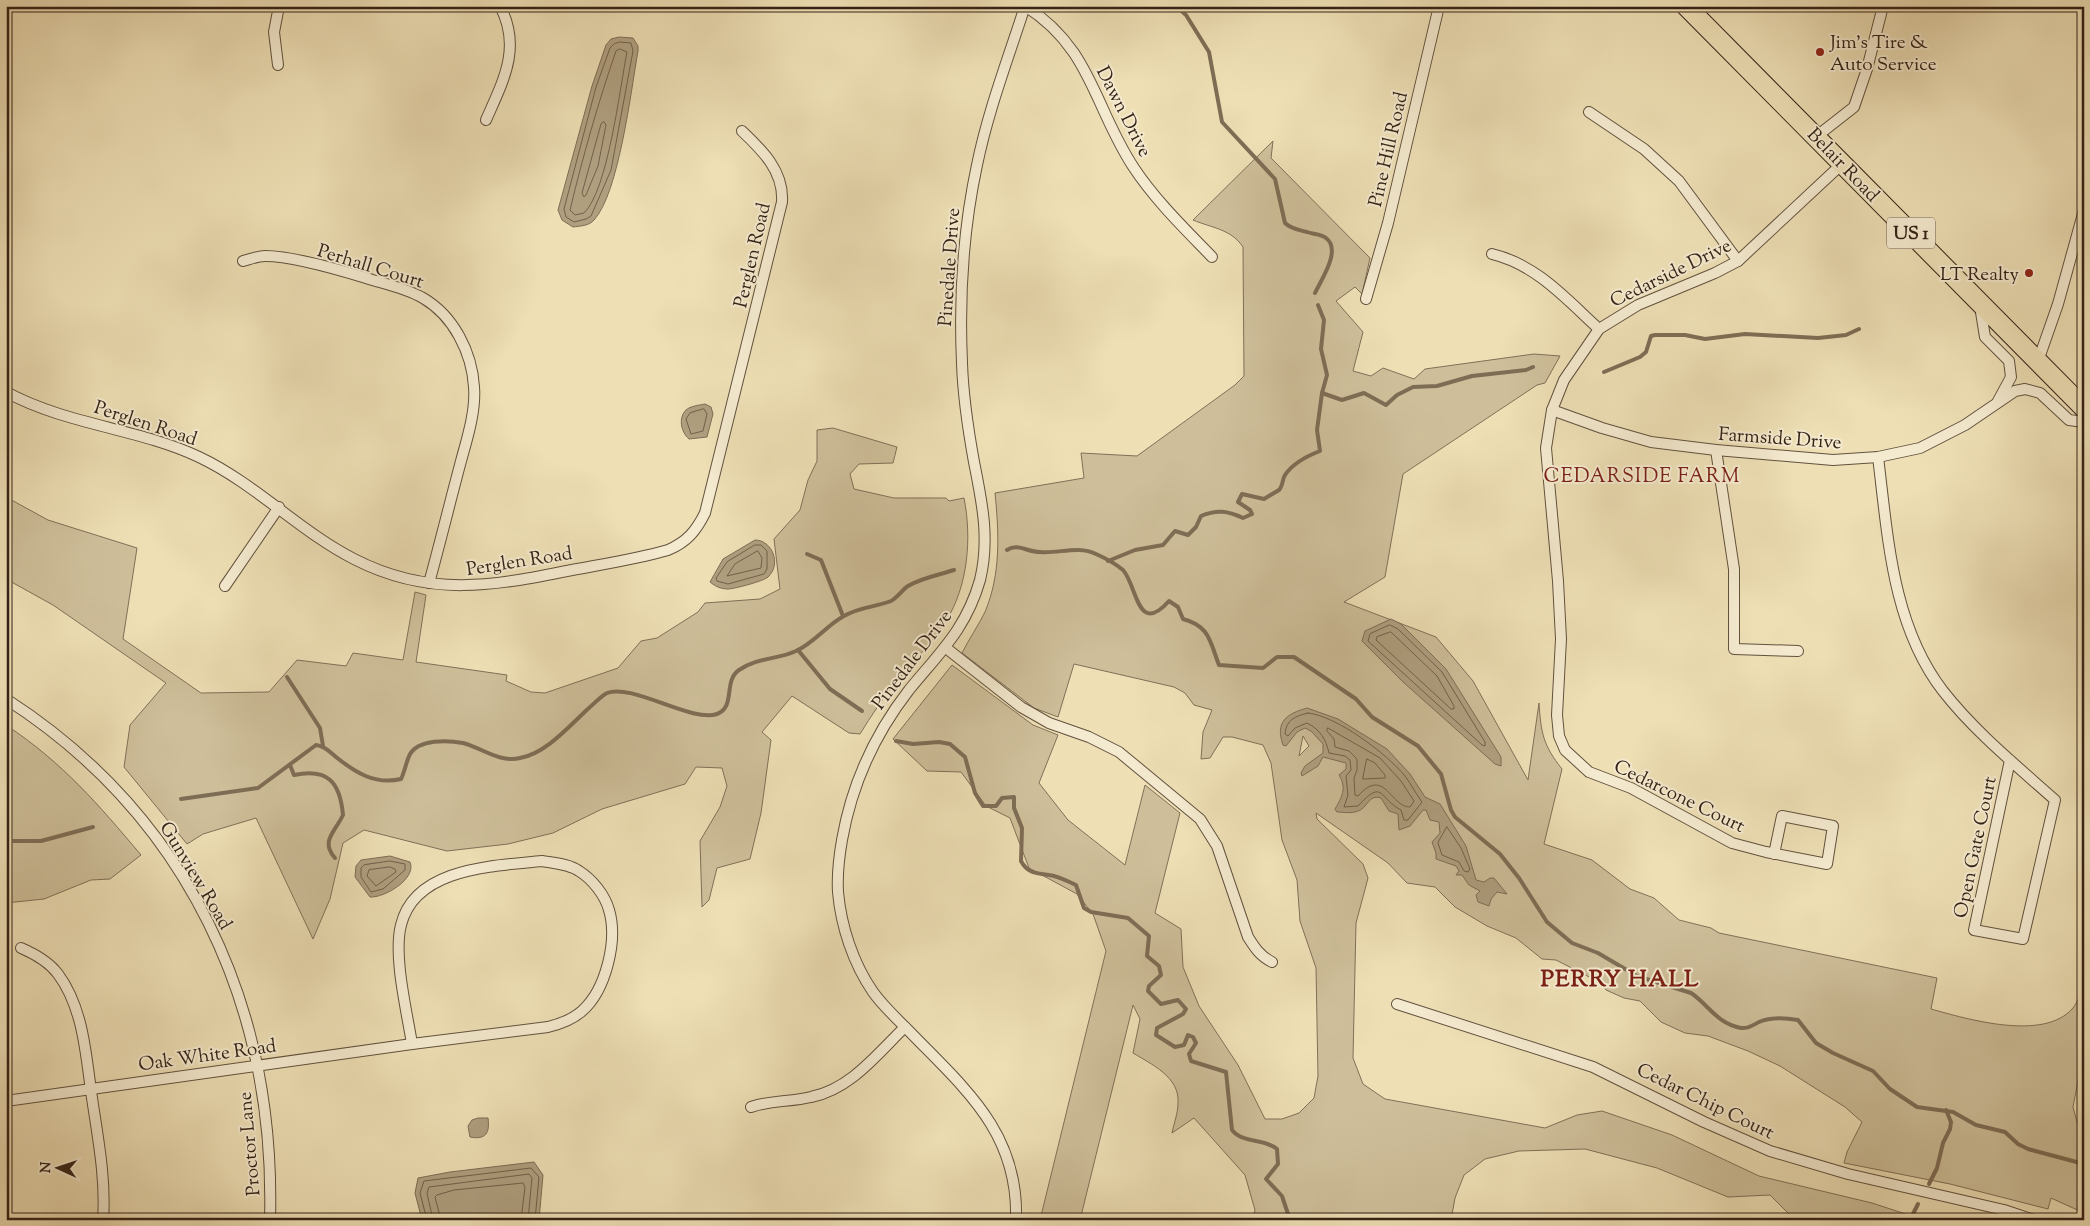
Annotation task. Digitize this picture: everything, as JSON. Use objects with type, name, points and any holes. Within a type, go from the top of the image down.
[{"type":"highway","name":"Belair Road","points":[[1686,6],[1817,136],[2084,408]]},
{"type":"street","points":[[278,65],[274,32],[279,6]]},
{"type":"street","points":[[486,120],[510,56],[510,27],[500,6]]},
{"type":"street","name":"Dawn Drive","points":[[1025,6],[1057,30],[1072,49],[1080,60],[1120,144],[1134,168],[1157,200],[1212,257]]},
{"type":"street","name":"Pinedale Drive","points":[[1016,1220],[1017,1200],[1012,1176],[997,1132],[961,1082],[905,1027],[873,992],[856,960],[842,918],[838,891],[838,864],[847,811],[866,758],[884,725],[910,690],[946,648],[974,599],[984,555],[985,529],[983,504],[964,398],[961,331],[964,244],[978,162],[1025,6]]},
{"type":"street","name":"Pine Hill Road","points":[[1366,299],[1388,223],[1439,6]]},
{"type":"street","points":[[1817,136],[1854,107],[1867,69],[1883,6]]},
{"type":"street","points":[[1590,112],[1644,148],[1679,180],[1738,261]]},
{"type":"street","name":"Perglen Road","points":[[6,392],[51,412],[135,433],[170,444],[240,479],[354,559],[398,576],[460,587],[510,583],[668,550],[681,545],[691,537],[705,513],[760,294],[782,193],[779,178],[768,158],[742,130]]},
{"type":"street","name":"Cedarside Drive","points":[[1574,760],[1565,750],[1559,736],[1557,715],[1560,630],[1546,448],[1552,410],[1564,380],[1599,329],[1638,306],[1715,273],[1738,261],[1843,163]]},
{"type":"street","points":[[2038,361],[2058,304],[2084,210]]},
{"type":"street","points":[[1492,254],[1511,259],[1542,277],[1599,329]]},
{"type":"street","name":"Perhall Court","points":[[243,261],[264,256],[282,258],[359,276],[403,289],[423,298],[436,308],[450,323],[464,343],[471,364],[474,397],[469,430],[430,583]]},
{"type":"street","name":"Farmside Drive","points":[[1979,302],[1985,337],[2009,360],[2011,377],[1998,402]]},
{"type":"street","name":"Farmside Drive","points":[[1552,410],[1602,428],[1651,442],[1716,450],[1833,460],[1878,457],[1913,450],[1938,440],[1984,413],[2015,391],[2025,390],[2040,393],[2069,420],[2084,422]]},
{"type":"street","points":[[1716,450],[1734,569],[1734,649],[1798,651]]},
{"type":"street","name":"Open Gate Court","points":[[1878,457],[1895,577],[1900,603],[1912,638],[1943,691],[2010,760],[2055,800],[2023,939],[1974,930],[2010,760]]},
{"type":"street","points":[[225,586],[279,507]]},
{"type":"street","points":[[946,648],[1029,712],[1049,723],[1089,737],[1119,752],[1200,819],[1217,846],[1248,937],[1255,948],[1272,962]]},
{"type":"street","name":"Gunview Road","points":[[6,699],[52,732],[88,762],[130,804],[164,847],[188,887],[222,952],[242,1004],[258,1065]]},
{"type":"street","name":"Cedarcone Court","points":[[1574,760],[1590,772],[1631,788],[1732,843],[1774,854],[1827,864],[1833,826],[1782,816],[1774,854]]},
{"type":"street","name":"Oak White Road","points":[[6,1100],[548,1027],[565,1022],[582,1012],[593,999],[602,982],[611,938],[609,910],[602,895],[592,882],[578,870],[542,861],[474,869],[433,884],[419,895],[407,910],[401,926],[401,968],[412,1044]]},
{"type":"street","points":[[21,948],[46,962],[58,974],[68,993],[85,1048],[103,1172],[103,1220]]},
{"type":"street","name":"Cedar Chip Court","points":[[1397,1004],[1593,1067],[1704,1122],[1770,1151],[1848,1174],[2004,1210],[2034,1220]]},
{"type":"street","points":[[751,1107],[779,1100],[811,1097],[836,1088],[850,1080],[905,1027]]},
{"type":"street","name":"Proctor Lane","points":[[258,1065],[269,1148],[270,1220]]},
{"type":"shaded area","points":[[1273,141],[1271,158],[1370,258],[1362,294],[1355,287],[1336,301],[1363,332],[1353,371],[1371,376],[1383,368],[1414,379],[1425,369],[1534,354],[1560,356],[1545,383],[1537,385],[1403,474],[1385,577],[1344,602],[1436,637],[1473,681],[1528,780],[1539,703],[1544,738],[1562,769],[1544,844],[1592,860],[1630,889],[1654,898],[1679,920],[1711,928],[1719,933],[1937,978],[1931,1009],[1984,1022],[2025,1026],[2044,1024],[2060,1018],[2075,1006],[2084,983],[2084,1050],[2073,1107],[2077,1122],[2084,1130],[2084,1213],[2051,1198],[2048,1209],[1950,1184],[1844,1163],[1847,1152],[1862,1122],[1845,1107],[1780,1066],[1748,1051],[1708,1036],[1685,1033],[1661,1022],[1640,1001],[1624,998],[1606,990],[1601,983],[1556,960],[1542,959],[1516,938],[1487,926],[1455,907],[1435,887],[1407,883],[1388,863],[1316,813],[1317,819],[1363,864],[1368,878],[1356,923],[1353,1058],[1363,1084],[1385,1099],[1545,1128],[1577,1115],[1602,1111],[1672,1135],[1759,1176],[1872,1203],[1924,1220],[1805,1220],[1791,1216],[1770,1195],[1728,1197],[1657,1168],[1585,1149],[1519,1151],[1485,1159],[1464,1175],[1455,1198],[1451,1220],[1253,1220],[1255,1210],[1245,1175],[1194,1118],[1172,1133],[1178,1103],[1177,1094],[1174,1086],[1163,1072],[1133,1053],[1140,1019],[1133,1005],[1080,1220],[1040,1220],[1106,951],[1093,914],[1077,894],[1029,868],[1010,818],[986,806],[961,772],[927,771],[893,739],[952,665],[1033,725],[1058,735],[1039,783],[1068,820],[1125,865],[1145,785],[1180,813],[1155,913],[1181,929],[1183,967],[1199,1006],[1238,1065],[1265,1119],[1282,1119],[1299,1113],[1314,1098],[1318,1076],[1316,968],[1300,921],[1297,880],[1282,840],[1271,763],[1263,745],[1232,737],[1223,737],[1210,758],[1201,759],[1203,732],[1212,710],[1194,705],[1185,693],[1174,687],[1074,664],[1058,717],[1034,708],[962,653],[985,612],[994,583],[998,553],[995,493],[1084,478],[1081,453],[1137,456],[1235,385],[1244,376],[1243,247],[1233,236],[1193,220]],"holes":[[[1303,736],[1309,746],[1299,756]]]},
{"type":"shaded area","points":[[833,428],[897,447],[893,463],[859,464],[850,474],[854,489],[894,498],[946,498],[949,501],[964,498],[968,545],[959,593],[946,621],[887,694],[860,734],[849,733],[792,696],[762,732],[771,740],[761,813],[750,859],[717,868],[709,900],[702,907],[700,841],[720,807],[727,786],[722,768],[696,767],[685,784],[602,809],[553,833],[508,844],[447,851],[364,830],[343,843],[330,899],[313,939],[256,818],[203,834],[187,844],[124,767],[130,725],[166,683],[53,605],[6,579],[6,497],[48,520],[137,548],[123,639],[201,693],[269,692],[297,660],[346,666],[353,653],[403,660],[415,592],[426,595],[416,662],[507,675],[506,681],[531,692],[545,693],[618,668],[641,641],[657,638],[698,612],[705,603],[760,599],[780,589],[774,539],[800,510],[808,480],[817,461],[817,430]]},
{"type":"shaded area","points":[[6,725],[45,754],[79,785],[141,855],[110,879],[91,880],[44,899],[6,903]]},
{"type":"water","points":[[619,37],[633,38],[638,46],[638,51],[628,114],[617,165],[603,207],[594,220],[587,225],[573,227],[562,220],[558,210],[592,86],[606,45],[611,39]]},
{"type":"water","points":[[705,404],[711,407],[713,414],[707,437],[689,439],[681,425],[682,417],[686,410]]},
{"type":"water","points":[[755,540],[766,544],[773,554],[774,566],[768,577],[761,581],[728,589],[718,587],[710,582],[723,559]]},
{"type":"water","points":[[1391,619],[1401,624],[1446,669],[1501,757],[1501,766],[1495,764],[1402,681],[1362,641],[1365,631]]},
{"type":"water","points":[[1307,708],[1338,719],[1387,749],[1410,774],[1425,797],[1440,804],[1466,846],[1476,880],[1484,882],[1494,878],[1507,894],[1497,892],[1491,899],[1489,906],[1478,902],[1476,895],[1480,891],[1469,885],[1462,875],[1456,875],[1459,871],[1456,866],[1436,859],[1432,842],[1440,833],[1439,822],[1430,820],[1426,810],[1423,810],[1410,826],[1399,830],[1398,814],[1389,811],[1381,798],[1373,798],[1355,812],[1337,812],[1335,809],[1343,788],[1339,775],[1346,769],[1346,763],[1323,757],[1318,766],[1302,776],[1301,773],[1305,766],[1323,753],[1323,744],[1311,731],[1305,728],[1297,732],[1286,746],[1283,745],[1280,730],[1284,720],[1293,713]]},
{"type":"water","points":[[390,856],[410,862],[409,875],[391,891],[370,897],[355,877],[356,866],[361,860]]},
{"type":"water","points":[[488,1118],[486,1134],[475,1138],[470,1137],[468,1126],[472,1120]]},
{"type":"water","points":[[534,1162],[543,1175],[539,1220],[422,1220],[415,1193],[418,1178],[450,1172]]},
{"type":"waterway","points":[[1176,6],[1186,15],[1209,52],[1222,122],[1275,179],[1285,223],[1295,229],[1322,236],[1330,243],[1332,250],[1329,265],[1315,293]]},
{"type":"waterway","points":[[1108,561],[1135,550],[1163,545],[1175,531],[1188,535],[1196,527],[1201,516],[1212,512],[1222,512],[1243,518],[1252,514],[1250,510],[1238,502],[1242,494],[1264,499],[1279,490],[1285,475],[1296,463],[1320,451],[1317,430],[1322,393],[1327,375],[1321,349],[1324,320],[1318,305]]},
{"type":"waterway","points":[[1604,372],[1640,357],[1646,352],[1651,336],[1655,335],[1685,335],[1705,339],[1745,334],[1818,338],[1846,335],[1859,329]]},
{"type":"waterway","points":[[1322,393],[1342,400],[1364,393],[1386,405],[1397,395],[1413,387],[1437,386],[1472,376],[1526,370],[1533,367]]},
{"type":"waterway","points":[[1007,550],[1015,547],[1035,552],[1089,551],[1110,561],[1123,570],[1128,577],[1139,605],[1144,611],[1150,613],[1158,611],[1169,601],[1178,607],[1183,619],[1199,626],[1208,636],[1219,665],[1263,668],[1277,657],[1294,657],[1356,699],[1372,717],[1418,746],[1441,774],[1451,810],[1455,817],[1500,854],[1519,878],[1547,922],[1572,943],[1598,953],[1637,976],[1691,993],[1719,1018],[1733,1026],[1746,1028],[1763,1020],[1783,1018],[1798,1020],[1816,1043],[1873,1071],[1890,1089],[1917,1107],[1953,1112],[1976,1125],[2005,1132],[2018,1144],[2028,1149],[2084,1164]]},
{"type":"waterway","points":[[807,554],[821,560],[843,616]]},
{"type":"waterway","points":[[181,799],[258,788],[316,745],[325,748],[358,773],[383,780],[401,779],[410,754],[414,749],[427,743],[450,741],[463,743],[498,757],[520,758],[530,755],[549,744],[600,698],[607,693],[618,691],[631,693],[693,713],[717,714],[723,711],[726,706],[731,681],[739,670],[753,663],[789,654],[803,648],[838,620],[850,613],[891,601],[913,583],[954,570]]},
{"type":"waterway","points":[[798,650],[830,689],[862,711]]},
{"type":"waterway","points":[[287,677],[320,728],[323,746]]},
{"type":"waterway","points":[[896,741],[913,744],[939,742],[950,744],[965,757],[975,793],[983,806],[996,806],[1002,798],[1014,797],[1014,808],[1022,828],[1021,861],[1027,868],[1033,872],[1059,878],[1076,885],[1084,908],[1091,912],[1128,918],[1149,936],[1147,956],[1159,966],[1161,975],[1149,986],[1148,991],[1161,1004],[1178,1000],[1186,1009],[1183,1014],[1157,1028],[1156,1035],[1175,1047],[1184,1045],[1188,1035],[1193,1037],[1196,1043],[1189,1054],[1191,1061],[1226,1072],[1232,1130],[1242,1137],[1266,1143],[1277,1149],[1278,1164],[1266,1179],[1282,1196],[1290,1220]]},
{"type":"waterway","points":[[290,765],[294,775],[306,773],[324,776],[330,780],[339,794],[343,815],[329,841],[331,852],[335,858]]},
{"type":"waterway","points":[[6,841],[41,841],[93,827]]},
{"type":"waterway","points":[[1929,1184],[1937,1168],[1943,1143],[1950,1129],[1951,1122],[1946,1110]]},
{"type":"waterway","points":[[1910,1220],[1918,1204]]},
{"type":"place","name":"Jim's Tire & Auto Service","points":[[1820,52]]},
{"type":"place","name":"LT Realty","points":[[2029,273]]},
{"type":"district","name":"CEDARSIDE FARM","points":[[1642,475]]},
{"type":"district","name":"PERRY HALL","points":[[1620,978]]}]
